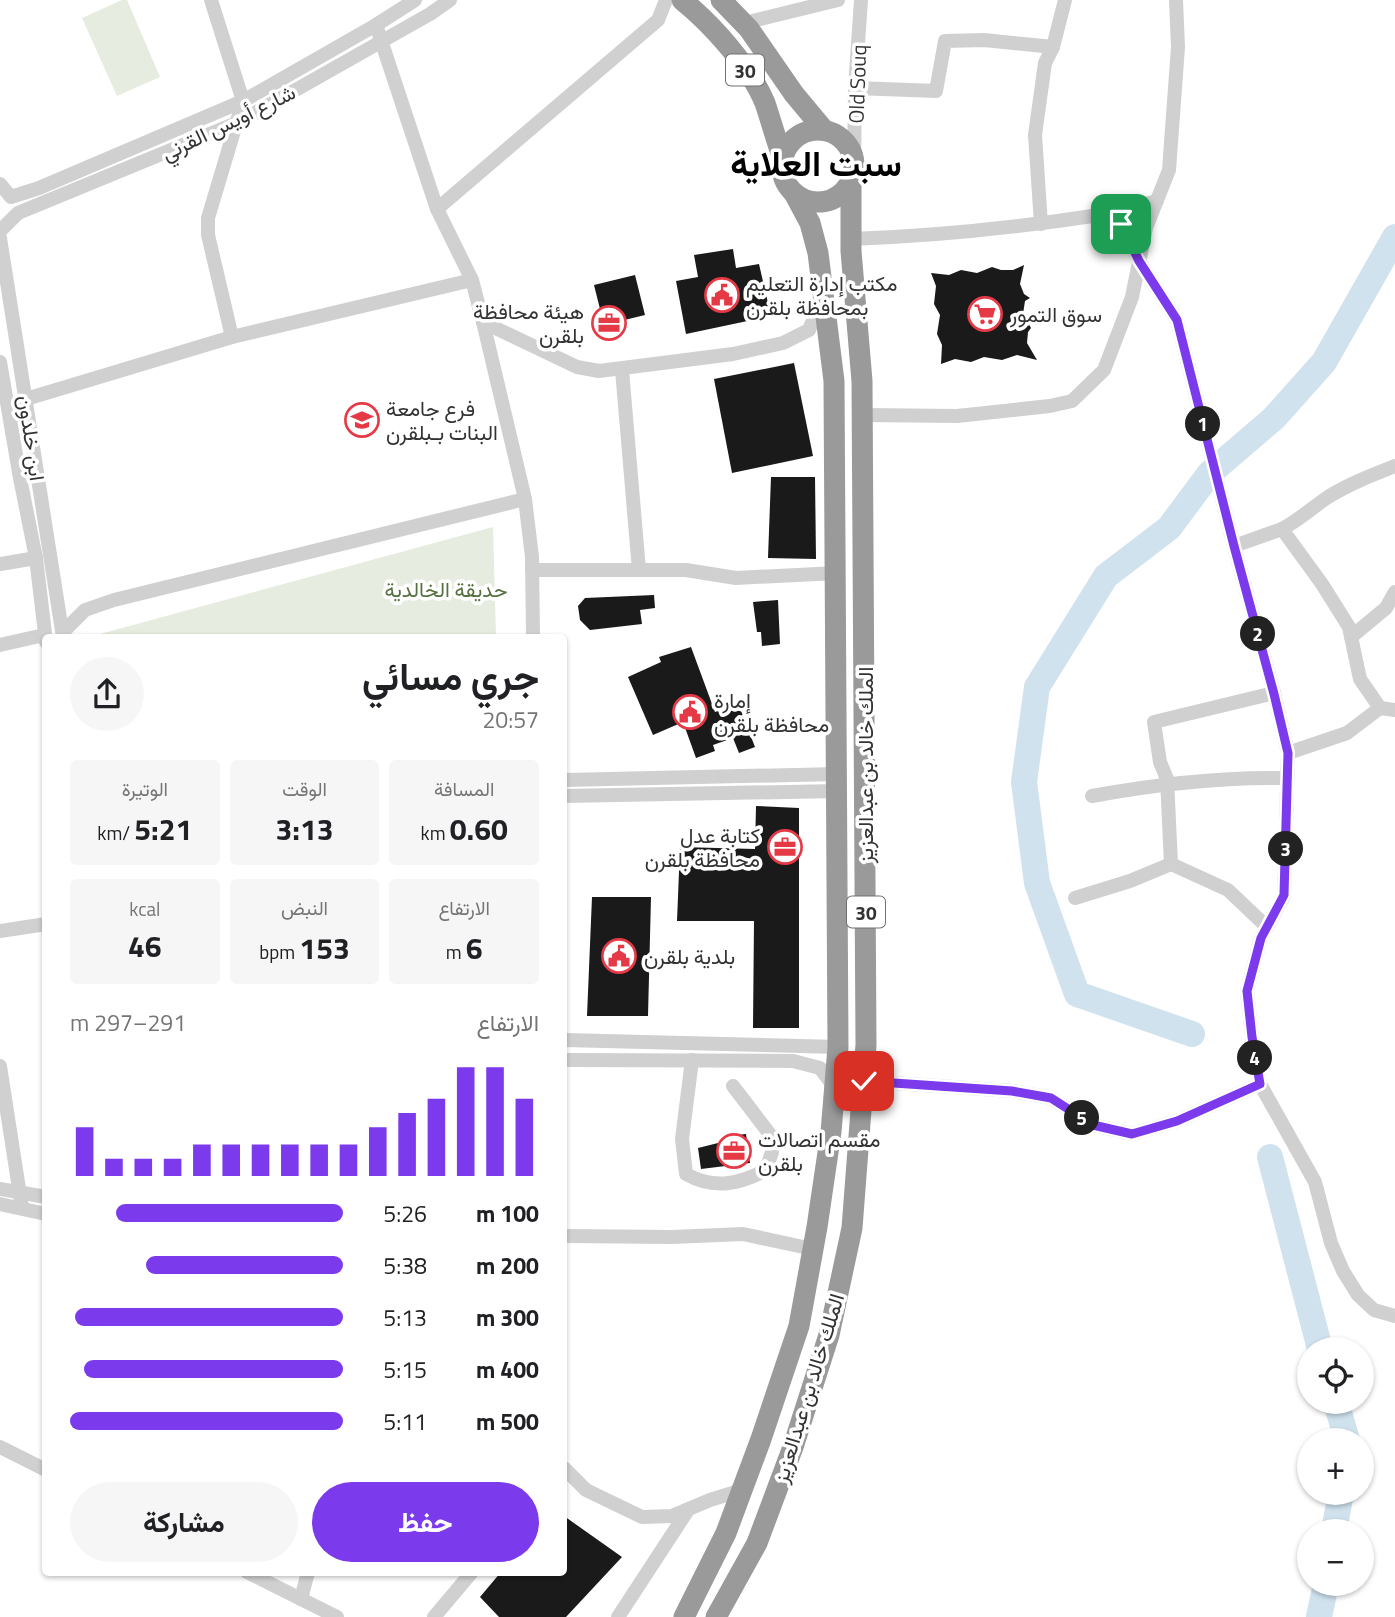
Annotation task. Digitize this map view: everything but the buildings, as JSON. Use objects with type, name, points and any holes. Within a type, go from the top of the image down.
[{"type":"highway","name":"30","points":[[682,0],[712,27],[736,55],[764,101],[782,156]]},
{"type":"highway","name":"30","points":[[721,0],[744,23],[794,94],[824,130]]},
{"type":"highway","points":[[782,156],[788,144],[799,135],[824,130],[837,134],[847,143],[853,156],[852,175],[844,193],[832,200],[818,202],[806,200],[794,193]]},
{"type":"highway","name":"الملك خالد بن عبدالعزيز","points":[[684,1617],[726,1533],[799,1326],[831,1132],[838,1047],[834,381],[818,253],[810,223],[794,193],[785,183],[781,170],[782,156]]},
{"type":"highway","name":"الملك خالد بن عبدالعزيز","points":[[716,1617],[757,1543],[793,1447],[829,1335],[852,1228],[866,1045],[866,919],[862,415],[851,239],[852,175]]},
{"type":"street","points":[[211,0],[243,101],[239,122],[208,218],[208,235],[232,337]]},
{"type":"street","name":"شارع أويس القرني","points":[[0,184],[11,197],[39,188],[243,101],[415,0]]},
{"type":"street","name":"شارع أويس القرني","points":[[0,231],[18,213],[239,122],[450,0]]},
{"type":"street","points":[[438,209],[658,20],[666,0]]},
{"type":"street","points":[[744,23],[838,0]]},
{"type":"street","name":"Old Souq","points":[[852,175],[861,0]]},
{"type":"street","points":[[1041,224],[1035,135],[1045,63],[1053,47],[1065,0]]},
{"type":"street","points":[[862,415],[957,416],[1050,406],[1072,401],[1104,370],[1132,297],[1146,228],[1168,170],[1178,47],[1176,0]]},
{"type":"street","points":[[376,25],[438,209],[472,280],[483,322],[525,499],[532,570],[533,634]]},
{"type":"street","points":[[855,88],[936,91],[945,41],[984,40],[1053,47]]},
{"type":"street","points":[[851,239],[907,237],[1041,224],[1106,214],[1157,201]]},
{"type":"street","points":[[1106,214],[1121,224],[1139,261],[1177,320],[1288,753],[1284,895],[1261,938],[1247,991],[1260,1084],[1315,1182],[1331,1242],[1343,1271],[1358,1295],[1374,1310],[1395,1316]]},
{"type":"street","name":"ابن خلدون","points":[[0,238],[63,634]]},
{"type":"street","points":[[26,399],[232,337],[472,280]]},
{"type":"street","points":[[483,322],[577,368],[622,370],[733,354],[783,343],[809,330],[824,293]]},
{"type":"street","name":"ابن خلدون","points":[[0,362],[36,558],[45,634]]},
{"type":"street","points":[[622,370],[639,570]]},
{"type":"street","points":[[1234,546],[1282,529],[1339,491],[1395,466]]},
{"type":"street","points":[[63,634],[85,610],[114,600],[525,499]]},
{"type":"street","points":[[1282,529],[1349,627],[1360,679],[1380,708]]},
{"type":"street","points":[[0,564],[36,558]]},
{"type":"street","points":[[532,570],[686,570],[736,578],[836,573]]},
{"type":"street","points":[[1351,637],[1386,608],[1395,592]]},
{"type":"street","points":[[0,645],[42,638]]},
{"type":"street","points":[[1171,863],[1167,785],[1160,762],[1154,722],[1274,694]]},
{"type":"street","points":[[1288,753],[1347,733],[1380,708],[1395,710]]},
{"type":"street","points":[[1092,796],[1146,786],[1287,778]]},
{"type":"street","points":[[567,780],[838,782]]},
{"type":"street","points":[[567,796],[838,782]]},
{"type":"street","points":[[1075,898],[1130,881],[1171,863],[1228,890],[1267,927]]},
{"type":"street","points":[[0,931],[42,925]]},
{"type":"street","points":[[567,1040],[838,1047]]},
{"type":"street","points":[[567,1060],[793,1061],[820,1068],[835,1088]]},
{"type":"street","points":[[692,1060],[682,1139],[686,1174],[698,1181],[743,1182],[766,1170],[772,1152],[772,1137],[733,1086]]},
{"type":"street","points":[[0,1066],[22,1208]]},
{"type":"street","points":[[864,1081],[1012,1091],[1051,1098],[1093,1125],[1132,1134],[1177,1121],[1260,1084]]},
{"type":"street","points":[[0,1189],[42,1196]]},
{"type":"street","points":[[0,1204],[42,1213]]},
{"type":"street","points":[[567,1236],[671,1237],[743,1234],[813,1250]]},
{"type":"street","points":[[0,1447],[42,1468]]},
{"type":"street","points":[[567,1471],[586,1490],[642,1517],[672,1516],[742,1490]]},
{"type":"street","points":[[618,1617],[688,1509]]},
{"type":"street","points":[[255,1576],[337,1617]]},
{"type":"street","points":[[300,1599],[307,1576]]},
{"type":"street","points":[[433,1617],[469,1576]]},
{"type":"green space","points":[[127,0],[160,77],[117,96],[82,18]]},
{"type":"green space","name":"حديقة الخالدية","points":[[493,527],[496,634],[100,634]]},
{"type":"waterway","points":[[1192,1034],[1077,994],[1037,883],[1024,782],[1037,687],[1106,576],[1169,528],[1210,473],[1274,418],[1324,362],[1395,237]]},
{"type":"waterway","points":[[1270,1157],[1317,1337]]},
{"type":"waterway","points":[[1339,1414],[1344,1428]]},
{"type":"waterway","points":[[1336,1519],[1339,1505]]},
{"type":"waterway","points":[[1319,1617],[1323,1596]]},
{"type":"place","name":"مكتب إدارة التعليم بمحافظة بلقرن","points":[[722,295]]},
{"type":"place","name":"سوق التمور","points":[[985,314]]},
{"type":"place","name":"هيئة محافظة بلقرن","points":[[609,323]]},
{"type":"place","name":"فرع جامعة البنات بـبلقرن","points":[[362,420]]},
{"type":"place","name":"إمارة محافظة بلقرن","points":[[690,712]]},
{"type":"place","name":"كتابة عدل محافظة بلقرن","points":[[785,847]]},
{"type":"place","name":"بلدية بلقرن","points":[[619,956]]},
{"type":"place","name":"مقسم اتصالات بلقرن","points":[[734,1151]]},
{"type":"district","name":"سبت العلاية","points":[[816,163]]},
{"type":"route","points":[[864,1081],[1012,1091],[1051,1098],[1093,1125],[1132,1134],[1177,1121],[1260,1084],[1247,991],[1261,938],[1284,895],[1288,753],[1177,320],[1139,261],[1121,224]]}]
